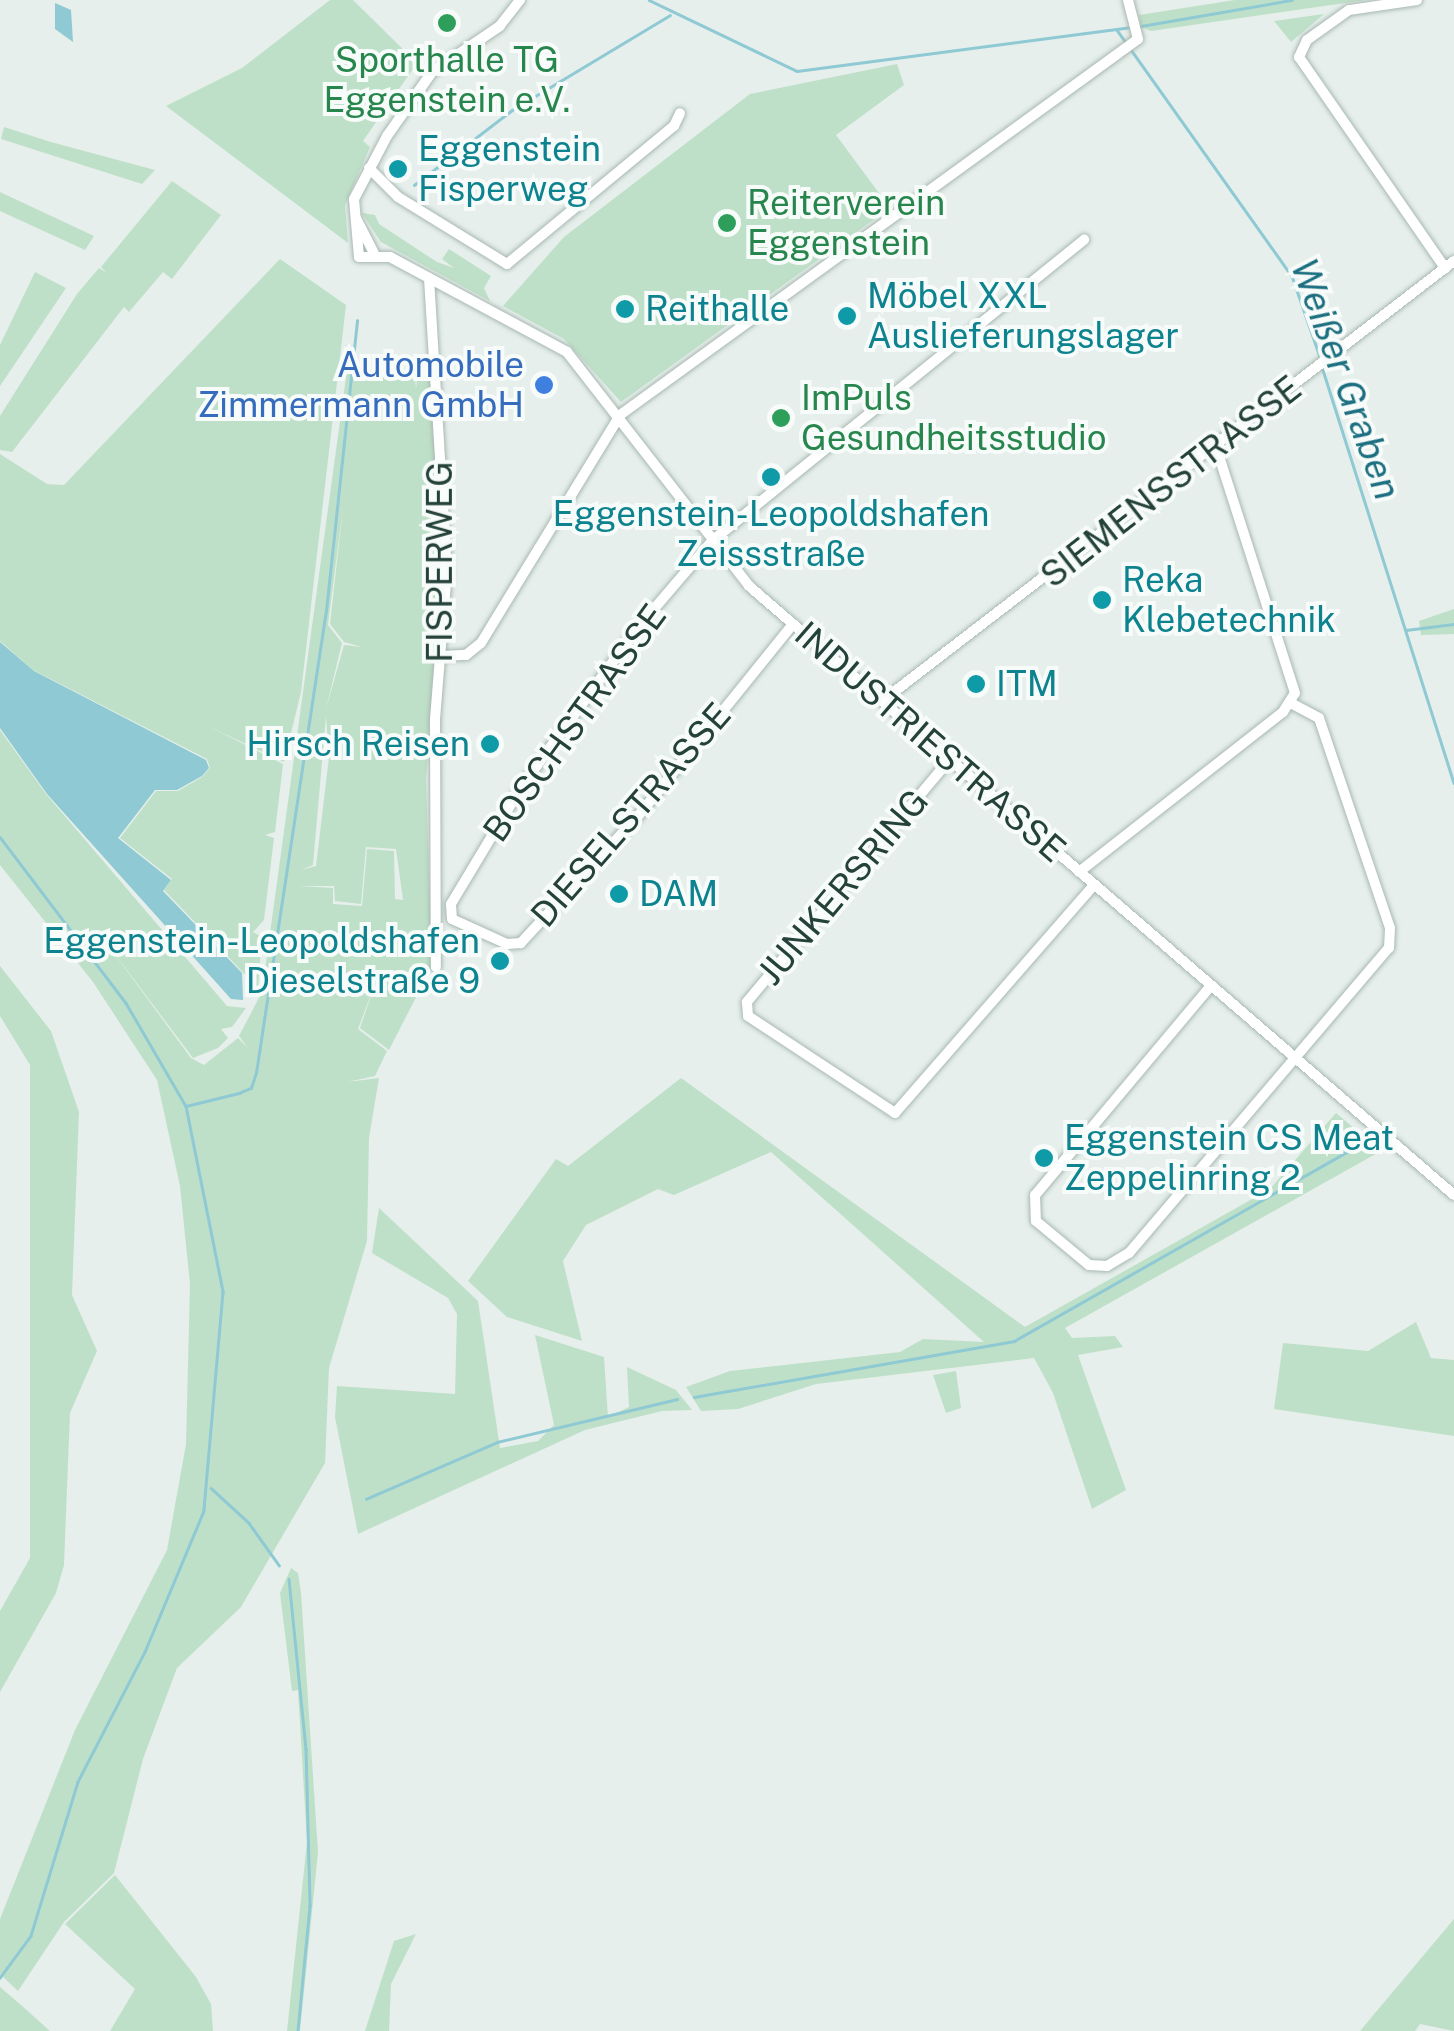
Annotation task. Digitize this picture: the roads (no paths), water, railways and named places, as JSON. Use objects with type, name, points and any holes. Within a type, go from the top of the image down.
[{"type":"street","points":[[374,253],[359,257],[355,218],[354,200],[369,168],[423,81],[500,26],[520,0]]},
{"type":"street","points":[[444,656],[466,655],[481,643],[620,414],[1129,39],[1128,0]]},
{"type":"street","points":[[1417,0],[1349,10],[1307,40],[1298,57],[1450,264]]},
{"type":"street","points":[[369,168],[398,197],[508,264],[674,126],[680,113]]},
{"type":"street","points":[[355,218],[374,253],[428,278]]},
{"type":"street","name":"BOSCHSTRASSE","points":[[450,912],[534,768],[636,630],[712,542],[1084,240]]},
{"type":"street","name":"SIEMENSSTRASSE","points":[[886,698],[1450,264]]},
{"type":"street","name":"INDUSTRIESTRASSE","points":[[428,278],[567,352],[620,414],[712,542],[793,624],[886,698],[1209,988],[1454,1196]]},
{"type":"street","name":"FISPERWEG","points":[[428,278],[447,570],[444,656],[435,720],[436,966]]},
{"type":"street","points":[[1079,872],[1291,704],[1295,693],[1216,447]]},
{"type":"street","name":"DIESELSTRASSE","points":[[450,912],[508,944],[521,943],[638,816],[793,624]]},
{"type":"street","points":[[1209,988],[1034,1195],[1036,1221],[1089,1265],[1117,1262],[1384,957],[1391,938],[1319,718],[1291,704]]},
{"type":"street","name":"JUNKERSRING","points":[[950,759],[747,1002],[748,1016],[895,1113],[1094,885]]},
{"type":"water","points":[[55,3],[71,10],[73,42],[55,29]]},
{"type":"water","points":[[0,642],[34,671],[206,760],[209,768],[202,776],[177,790],[155,790],[118,838],[171,880],[163,891],[242,973],[243,1000],[231,999],[47,794],[0,728]]},
{"type":"waterway","points":[[649,0],[797,71],[1133,27]]},
{"type":"waterway","points":[[1141,26],[1292,0]]},
{"type":"waterway","points":[[414,185],[512,110],[670,15]]},
{"type":"waterway","name":"Weißer Graben","points":[[1117,30],[1127,44]]},
{"type":"waterway","name":"Weißer Graben","points":[[1132,51],[1292,276],[1320,357]]},
{"type":"waterway","points":[[186,1106],[251,1088],[256,1073],[326,611],[357,321]]},
{"type":"waterway","name":"Weißer Graben","points":[[1323,370],[1454,783]]},
{"type":"waterway","points":[[1406,630],[1454,624]]},
{"type":"waterway","points":[[0,837],[126,1003],[186,1106],[223,1292],[204,1511],[145,1652],[78,1782],[31,1936],[0,1978]]},
{"type":"waterway","points":[[694,1397],[1014,1341],[1364,1142]]},
{"type":"waterway","points":[[366,1499],[497,1442],[677,1399]]},
{"type":"waterway","points":[[211,1488],[249,1523],[279,1565]]},
{"type":"waterway","points":[[289,1579],[306,1749],[310,1906],[298,2031]]},
{"type":"place","name":"Sporthalle TG Eggenstein e.V.","points":[[447,23]]},
{"type":"place","name":"Eggenstein Fisperweg","points":[[398,169]]},
{"type":"place","name":"Reiterverein Eggenstein","points":[[727,223]]},
{"type":"place","name":"Reithalle","points":[[625,309]]},
{"type":"place","name":"Möbel XXL Auslieferungslager","points":[[847,316]]},
{"type":"place","name":"Automobile Zimmermann GmbH","points":[[544,385]]},
{"type":"place","name":"ImPuls Gesundheitsstudio","points":[[781,418]]},
{"type":"place","name":"Eggenstein-Leopoldshafen Zeissstraße","points":[[771,477]]},
{"type":"place","name":"Reka Klebetechnik","points":[[1102,600]]},
{"type":"place","name":"ITM","points":[[976,684]]},
{"type":"place","name":"Hirsch Reisen","points":[[490,744]]},
{"type":"place","name":"DAM","points":[[619,894]]},
{"type":"place","name":"Eggenstein-Leopoldshafen Dieselstraße 9","points":[[500,961]]},
{"type":"place","name":"Eggenstein CS Meat Zeppelinring 2","points":[[1044,1158]]}]
